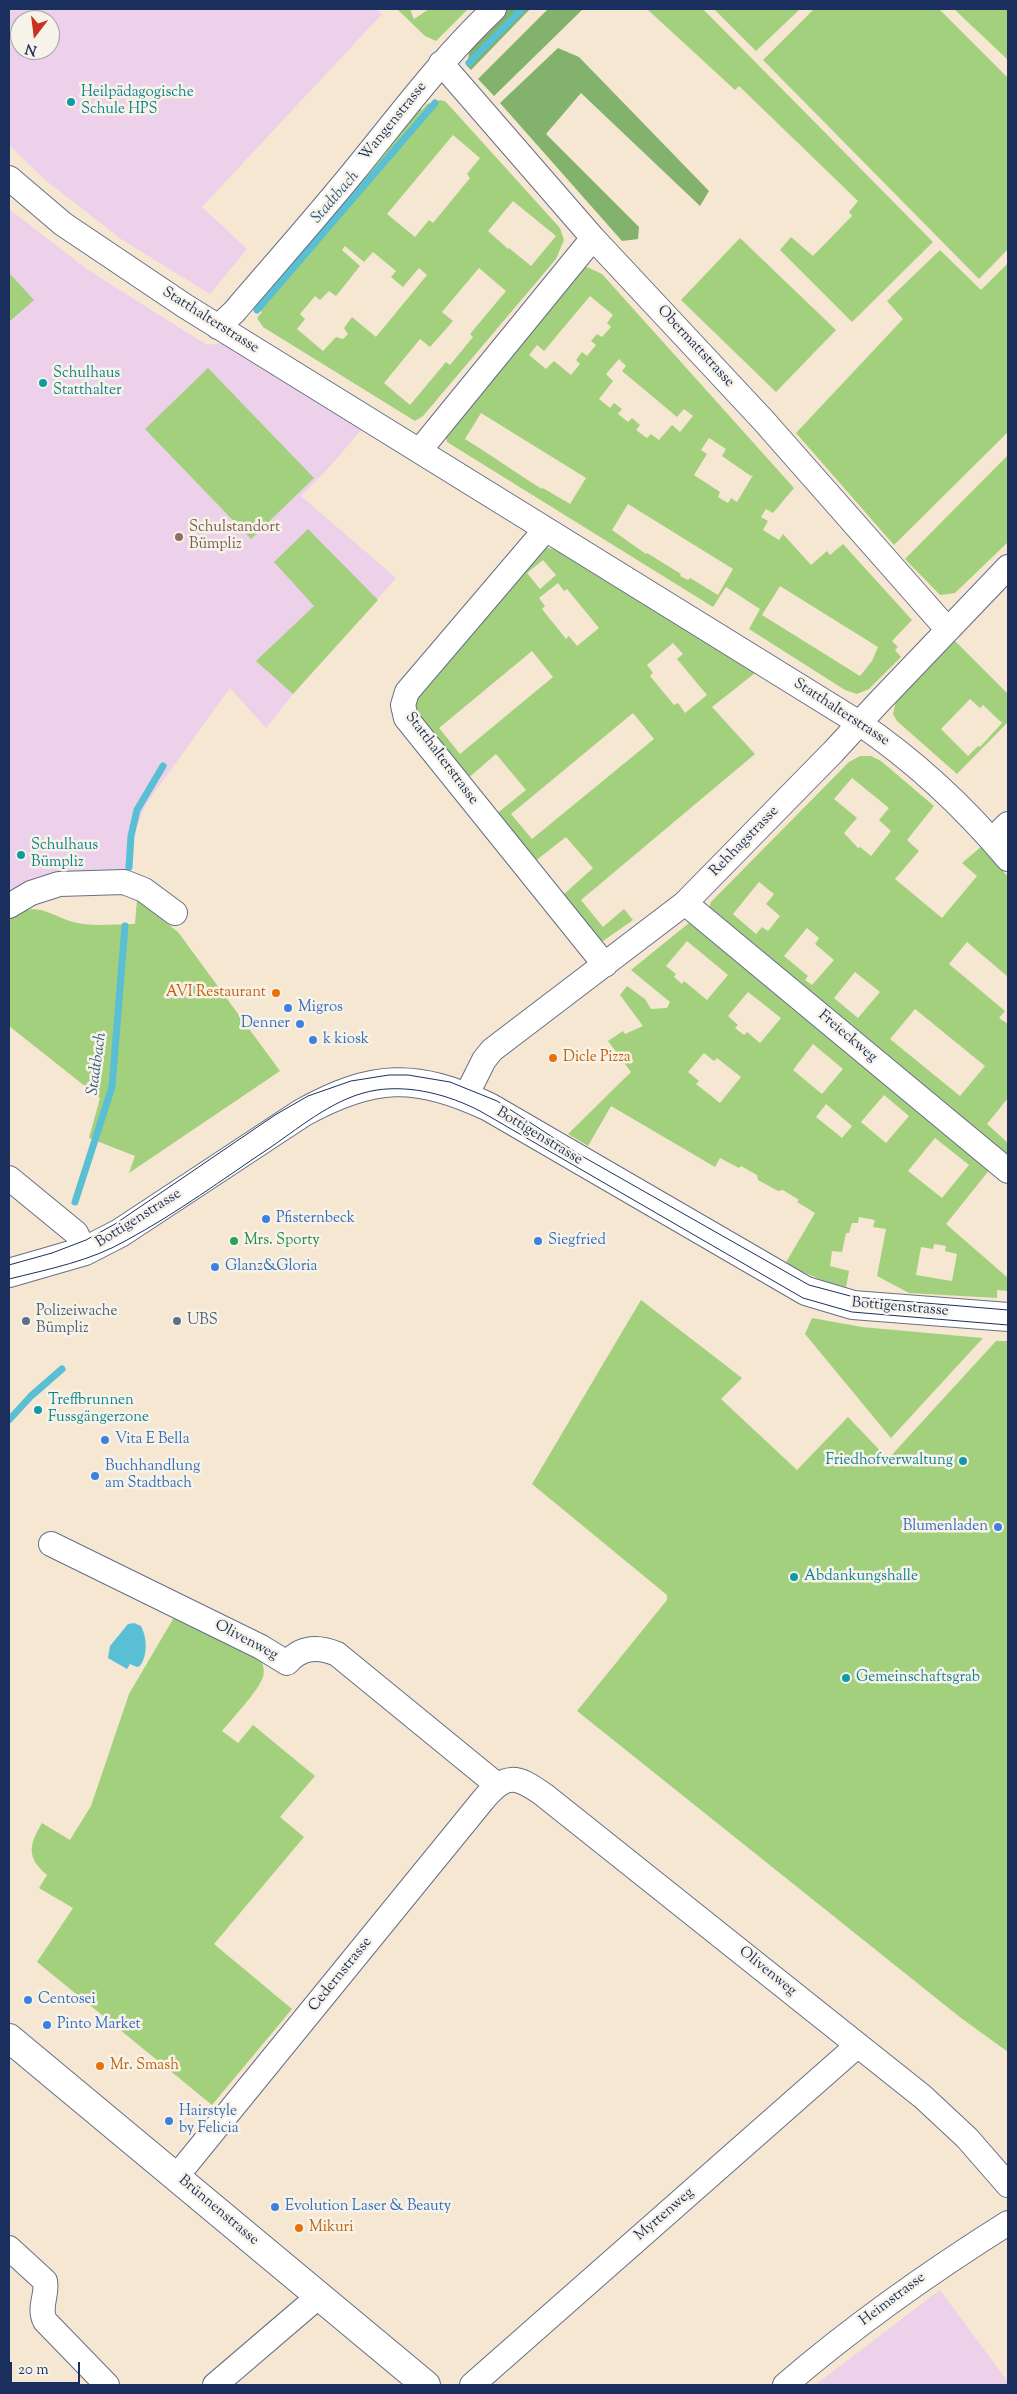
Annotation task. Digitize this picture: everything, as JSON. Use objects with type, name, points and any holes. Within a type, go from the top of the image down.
[{"type":"street","name":"Wangenstrasse","points":[[218,327],[234,312],[354,171],[441,63],[465,36],[494,9]]},
{"type":"street","name":"Obermattstrasse","points":[[441,63],[593,238],[763,420],[948,630]]},
{"type":"street","name":"Statthalterstrasse","points":[[9,178],[63,224],[218,327],[420,450],[545,530],[859,724],[897,751],[954,801],[1000,832],[1008,859]]},
{"type":"street","points":[[420,450],[593,238]]},
{"type":"street","name":"Statthalterstrasse","points":[[545,530],[407,692],[402,705],[406,718],[605,965]]},
{"type":"street","name":"Rehhagstrasse","points":[[466,1096],[484,1060],[492,1050],[685,903],[1008,567]]},
{"type":"street","points":[[9,906],[31,893],[59,884],[124,882],[144,890],[175,913]]},
{"type":"street","name":"Freieckweg","points":[[685,903],[1008,1171]]},
{"type":"street","name":"Bottigenstrasse","points":[[9,1273],[85,1251],[120,1233],[302,1113],[342,1093],[370,1084],[405,1082],[441,1088],[466,1096],[489,1107],[806,1291],[853,1304],[1008,1317]]},
{"type":"street","points":[[9,1178],[76,1232],[85,1251]]},
{"type":"street","name":"Olivenweg","points":[[51,1544],[261,1647],[286,1663],[299,1652],[311,1648],[328,1650],[338,1654],[503,1782],[526,1784],[544,1795],[943,2115],[1008,2185]]},
{"type":"street","name":"Cedernstrasse","points":[[176,2177],[503,1782]]},
{"type":"street","name":"Brünnenstrasse","points":[[9,2038],[426,2385]]},
{"type":"street","name":"Myrtenweg","points":[[472,2385],[858,2045]]},
{"type":"street","name":"Heimstrasse","points":[[785,2385],[904,2291],[942,2264],[1008,2223]]},
{"type":"street","points":[[9,2248],[44,2281],[46,2289],[42,2310],[45,2321],[107,2385]]},
{"type":"street","points":[[215,2385],[319,2296]]},
{"type":"shaded area","points":[[9,9],[377,9],[382,14],[202,207],[247,249],[210,294],[121,239],[44,179],[9,145]]},
{"type":"shaded area","name":"Schulstandort Bümpliz","points":[[9,209],[88,270],[207,345],[221,343],[361,430],[301,496],[396,578],[293,694],[266,728],[230,688],[146,804],[134,833],[125,872],[9,897]]},
{"type":"shaded area","points":[[940,2290],[1008,2382],[1008,2385],[815,2385]]},
{"type":"green space","points":[[397,9],[410,9],[414,19],[429,9],[468,9],[436,41],[425,36]]},
{"type":"green space","points":[[506,9],[530,9],[471,70],[467,66],[471,41]]},
{"type":"green space","points":[[548,9],[583,9],[494,96],[478,79]]},
{"type":"green space","points":[[647,9],[703,9],[933,242],[852,322],[780,250],[791,237],[813,256],[852,216],[849,212],[858,201],[739,86],[735,90]]},
{"type":"green space","points":[[714,9],[800,9],[756,51]]},
{"type":"green space","points":[[814,9],[939,9],[1008,78],[1008,249],[979,279],[763,60]]},
{"type":"green space","points":[[954,9],[1008,9],[1008,60]]},
{"type":"green space","points":[[558,48],[579,57],[709,191],[700,206],[581,93],[546,134],[639,227],[638,239],[622,241],[500,103]]},
{"type":"green space","points":[[441,100],[446,102],[560,228],[564,240],[556,259],[423,416],[415,421],[263,327],[257,318],[262,312],[252,305],[417,104],[422,110],[427,104]],"holes":[[[453,135],[480,158],[467,174],[470,178],[433,223],[429,220],[415,237],[387,214]],[[513,201],[556,236],[531,266],[488,231]],[[345,246],[364,262],[373,252],[396,271],[391,277],[403,287],[419,268],[427,275],[376,337],[352,317],[344,328],[348,334],[343,339],[336,337],[323,351],[297,329],[305,319],[300,314],[315,296],[320,300],[329,291],[336,296],[360,266],[342,250]],[[479,268],[506,291],[470,334],[473,337],[450,365],[446,362],[410,405],[384,383],[420,339],[430,347],[453,321],[442,312]]]},
{"type":"green space","points":[[740,238],[836,330],[776,392],[681,300]]},
{"type":"green space","points":[[940,250],[981,290],[1008,263],[1008,432],[894,545],[796,433],[903,319],[887,301]]},
{"type":"green space","points":[[587,267],[602,274],[794,488],[773,513],[766,509],[761,517],[768,521],[763,530],[779,540],[783,534],[811,565],[827,551],[830,555],[843,544],[912,620],[892,641],[898,647],[895,650],[901,657],[869,689],[857,694],[845,690],[749,629],[760,609],[726,587],[713,607],[447,442],[445,433],[580,269]],"holes":[[[590,296],[613,315],[607,323],[611,327],[602,337],[597,334],[591,341],[596,345],[587,356],[582,352],[576,360],[580,364],[571,375],[554,361],[546,369],[529,355],[537,345],[544,351]],[[619,359],[626,366],[622,371],[677,417],[684,409],[693,416],[680,432],[672,425],[659,440],[651,434],[647,438],[636,430],[640,425],[632,418],[628,422],[618,414],[622,409],[614,403],[610,408],[599,399],[613,381],[606,374]],[[481,413],[586,478],[570,504],[542,489],[465,439]],[[709,438],[726,449],[722,456],[751,476],[753,475],[737,502],[731,498],[728,503],[718,497],[720,492],[694,475],[707,454],[701,450]],[[628,504],[733,569],[718,595],[690,578],[688,580],[680,576],[681,574],[646,554],[612,530]],[[780,586],[878,647],[872,661],[860,676],[762,615]]]},
{"type":"green space","points":[[9,273],[34,300],[9,322]]},
{"type":"green space","points":[[208,368],[314,478],[251,539],[145,429]]},
{"type":"green space","points":[[1008,455],[1008,542],[955,593],[940,595],[905,559]]},
{"type":"green space","points":[[308,529],[378,600],[293,694],[256,661],[314,606],[274,562]]},
{"type":"green space","points":[[545,547],[556,550],[755,673],[712,707],[755,754],[581,900],[603,927],[624,909],[633,920],[603,941],[599,940],[562,896],[593,868],[566,837],[534,862],[495,815],[526,790],[496,754],[466,780],[417,721],[412,701]],"holes":[[[543,560],[556,575],[540,589],[527,573]],[[558,583],[564,591],[567,589],[599,628],[577,646],[569,636],[566,639],[542,609],[545,606],[539,598]],[[673,643],[683,654],[677,659],[707,695],[685,713],[678,703],[674,705],[650,676],[653,673],[647,665]],[[532,651],[553,677],[460,754],[439,728]],[[633,713],[654,739],[532,839],[511,814]]]},
{"type":"green space","points":[[954,640],[1008,694],[1008,722],[957,774],[897,721],[893,714],[896,701]],"holes":[[[970,699],[980,708],[983,705],[1002,723],[980,747],[978,746],[968,756],[941,729]]]},
{"type":"green space","points":[[860,756],[871,756],[881,761],[934,806],[907,840],[919,851],[895,879],[942,918],[977,876],[962,863],[982,846],[1008,877],[1008,977],[967,942],[949,964],[1005,1011],[999,1018],[1008,1024],[1008,1098],[987,1124],[1008,1143],[1008,1159],[709,908],[711,902],[849,762]],"holes":[[[852,778],[889,808],[879,820],[891,831],[871,856],[860,847],[858,848],[844,833],[857,818],[834,799]],[[759,882],[774,894],[766,904],[780,916],[768,931],[762,927],[756,934],[733,914]],[[807,928],[819,938],[815,944],[834,960],[812,985],[805,980],[808,976],[784,956]],[[855,972],[880,992],[858,1018],[834,998]],[[915,1009],[985,1066],[960,1096],[890,1039]]]},
{"type":"green space","points":[[137,900],[178,932],[280,1071],[129,1173],[135,1156],[89,1138],[100,1098],[9,1026],[9,917],[20,912],[39,910],[83,924],[135,924]]},
{"type":"green space","points":[[693,922],[991,1168],[946,1224],[1008,1278],[1008,1291],[997,1290],[997,1298],[909,1293],[877,1276],[886,1229],[873,1227],[875,1220],[859,1217],[858,1223],[852,1223],[849,1233],[846,1233],[842,1252],[832,1251],[830,1266],[849,1271],[846,1287],[828,1283],[785,1264],[815,1213],[797,1202],[799,1200],[783,1190],[778,1191],[758,1180],[757,1175],[720,1158],[715,1167],[611,1106],[588,1146],[568,1134],[631,1072],[608,1041],[623,1031],[625,1034],[643,1026],[620,995],[627,986],[645,999],[651,1009],[667,1008],[670,1002],[631,970],[689,923]],"holes":[[[687,941],[728,975],[707,1000],[684,981],[682,984],[674,977],[676,974],[666,966]],[[748,992],[781,1018],[760,1043],[747,1032],[744,1035],[735,1028],[738,1025],[728,1016]],[[813,1044],[843,1069],[822,1094],[793,1070]],[[704,1053],[714,1061],[717,1058],[741,1077],[720,1103],[696,1084],[699,1081],[688,1072]],[[884,1095],[909,1116],[886,1143],[861,1122]],[[826,1104],[852,1126],[842,1138],[816,1117]],[[935,1138],[969,1165],[942,1198],[908,1171]],[[934,1244],[946,1246],[945,1251],[957,1254],[952,1281],[916,1275],[921,1247],[933,1249]]]},
{"type":"green space","points":[[641,1300],[742,1378],[721,1399],[797,1470],[848,1417],[888,1459],[996,1341],[1008,1341],[1008,2052],[961,2018],[577,1711],[667,1600],[667,1595],[532,1484]]},
{"type":"green space","points":[[812,1318],[862,1327],[983,1338],[891,1438],[805,1334]]},
{"type":"green space","points":[[176,1614],[260,1658],[262,1663],[264,1672],[260,1683],[251,1697],[222,1731],[238,1743],[253,1725],[315,1776],[280,1817],[304,1837],[214,1944],[292,2009],[212,2105],[37,1962],[73,1908],[39,1888],[47,1875],[33,1856],[32,1844],[34,1838],[42,1823],[70,1840],[91,1806],[129,1694]]},
{"type":"water","points":[[134,1623],[141,1626],[143,1630],[145,1651],[143,1662],[140,1666],[137,1667],[130,1664],[127,1669],[108,1658],[110,1646],[128,1624]]},
{"type":"waterway","name":"Stadtbach","points":[[469,63],[522,9]]},
{"type":"waterway","name":"Stadtbach","points":[[257,310],[435,103]]},
{"type":"waterway","name":"Stadtbach","points":[[129,867],[131,836],[137,810],[163,766]]},
{"type":"waterway","name":"Stadtbach","points":[[75,1202],[112,1087],[125,926]]},
{"type":"waterway","name":"Stadtbach","points":[[9,1420],[31,1396],[62,1369]]},
{"type":"tram line","points":[[9,1265],[52,1253],[86,1240],[115,1224],[275,1115],[308,1096],[351,1081],[389,1075],[408,1075],[450,1082],[497,1101],[580,1155],[809,1285],[854,1297],[1008,1310]]},
{"type":"tram line","points":[[9,1279],[70,1264],[99,1254],[146,1230],[182,1207],[321,1112],[362,1093],[377,1090],[404,1089],[443,1096],[480,1111],[803,1298],[852,1312],[1008,1325]]},
{"type":"place","name":"Heilpädagogische Schule HPS","points":[[71,102]]},
{"type":"place","name":"Schulhaus Statthalter","points":[[43,383]]},
{"type":"place","name":"Schulstandort Bümpliz","points":[[179,537]]},
{"type":"place","name":"Schulhaus Bümpliz","points":[[21,855]]},
{"type":"place","name":"AVI Restaurant","points":[[276,993]]},
{"type":"place","name":"Migros","points":[[288,1008]]},
{"type":"place","name":"Denner","points":[[300,1024]]},
{"type":"place","name":"k kiosk","points":[[313,1040]]},
{"type":"place","name":"Dicle Pizza","points":[[553,1058]]},
{"type":"place","name":"Pfisternbeck","points":[[266,1219]]},
{"type":"place","name":"Mrs. Sporty","points":[[234,1241]]},
{"type":"place","name":"Siegfried","points":[[538,1241]]},
{"type":"place","name":"Glanz&Gloria","points":[[215,1267]]},
{"type":"place","name":"Polizeiwache Bümpliz","points":[[26,1321]]},
{"type":"place","name":"UBS","points":[[177,1321]]},
{"type":"place","name":"Treffbrunnen Fussgängerzone","points":[[38,1410]]},
{"type":"place","name":"Vita E Bella","points":[[105,1440]]},
{"type":"place","name":"Friedhofverwaltung","points":[[963,1461]]},
{"type":"place","name":"Buchhandlung am Stadtbach","points":[[95,1476]]},
{"type":"place","name":"Blumenladen","points":[[998,1527]]},
{"type":"place","name":"Abdankungshalle","points":[[794,1577]]},
{"type":"place","name":"Gemeinschaftsgrab","points":[[846,1678]]},
{"type":"place","name":"Centosei","points":[[28,2000]]},
{"type":"place","name":"Pinto Market","points":[[47,2025]]},
{"type":"place","name":"Mr. Smash","points":[[100,2066]]},
{"type":"place","name":"Hairstyle by Felicia","points":[[169,2121]]},
{"type":"place","name":"Evolution Laser & Beauty","points":[[275,2207]]},
{"type":"place","name":"Mikuri","points":[[299,2228]]}]
